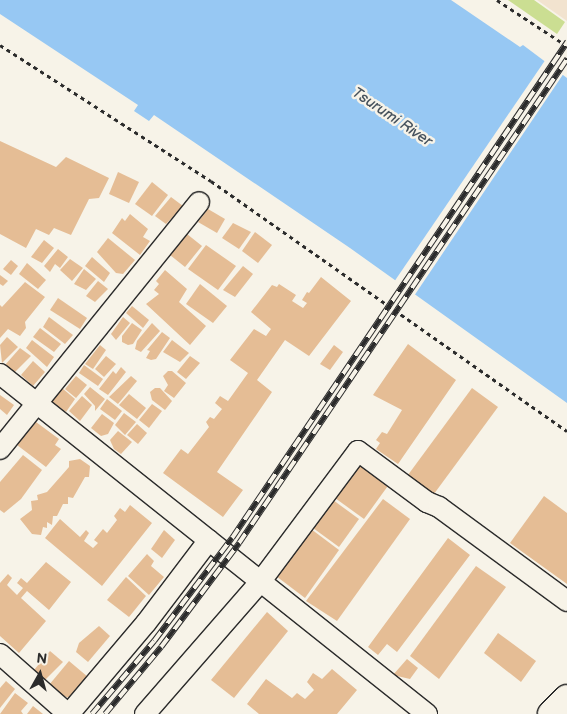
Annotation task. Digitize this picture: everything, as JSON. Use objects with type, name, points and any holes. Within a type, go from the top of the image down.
[{"type":"highway","points":[[552,714],[567,699]]},
{"type":"street","points":[[0,448],[199,202]]},
{"type":"street","points":[[0,374],[427,714]]},
{"type":"street","points":[[145,714],[261,582],[358,451],[428,502],[439,506],[567,601]]},
{"type":"street","points":[[0,654],[68,714],[146,623],[209,540]]},
{"type":"path","points":[[497,0],[567,46]]},
{"type":"path","points":[[0,45],[211,181],[567,432]]},
{"type":"shaded area","points":[[537,0],[567,0],[567,21]]},
{"type":"green space","points":[[508,0],[534,0],[565,22],[557,34]]},
{"type":"water","name":"Tsurumi River","points":[[0,0],[451,0],[520,47],[523,45],[567,78],[567,403],[350,248],[154,115],[149,121],[134,111],[138,105],[0,14]]},
{"type":"pier","points":[[546,59],[564,73],[414,296],[394,282]]},
{"type":"building","points":[[0,141],[56,167],[66,157],[109,178],[99,198],[89,199],[71,235],[54,228],[49,235],[36,229],[26,248],[0,234]]},
{"type":"building","points":[[118,172],[139,182],[129,203],[109,194]]},
{"type":"building","points":[[152,182],[168,195],[152,216],[135,204]]},
{"type":"building","points":[[171,197],[183,206],[166,224],[155,216]]},
{"type":"building","points":[[208,209],[225,219],[217,233],[198,222]]},
{"type":"building","points":[[130,214],[148,229],[143,237],[150,241],[140,255],[112,233],[122,218],[125,221]]},
{"type":"building","points":[[233,223],[251,232],[239,249],[222,238]]},
{"type":"building","points":[[255,232],[272,245],[258,263],[242,251]]},
{"type":"building","points":[[187,234],[202,246],[185,267],[170,255]]},
{"type":"building","points":[[108,238],[135,260],[123,274],[116,273],[97,252]]},
{"type":"building","points":[[44,240],[54,248],[42,263],[31,257]]},
{"type":"building","points":[[206,245],[236,266],[218,290],[188,269]]},
{"type":"building","points":[[58,249],[68,257],[60,268],[55,264],[50,272],[44,266]]},
{"type":"building","points":[[92,257],[110,273],[104,282],[85,266]]},
{"type":"building","points":[[70,259],[83,268],[72,281],[60,270]]},
{"type":"building","points":[[11,260],[18,266],[11,275],[3,269]]},
{"type":"building","points":[[27,263],[46,280],[38,289],[19,274]]},
{"type":"building","points":[[243,266],[253,274],[235,297],[223,290]]},
{"type":"building","points":[[84,269],[96,279],[86,290],[74,284]]},
{"type":"building","points":[[165,270],[187,289],[179,302],[206,326],[190,345],[146,304],[159,294],[154,290],[159,284],[156,281]]},
{"type":"building","points":[[0,275],[8,281],[3,286],[0,284]]},
{"type":"building","points":[[321,277],[351,301],[309,356],[285,340],[257,380],[272,392],[217,472],[243,490],[223,517],[163,473],[181,449],[188,454],[209,427],[206,422],[210,417],[214,419],[222,409],[215,403],[220,396],[228,401],[248,373],[230,360],[254,329],[266,336],[271,329],[251,312],[272,285],[277,287],[279,284],[296,295],[292,301],[303,308],[307,303],[302,300]]},
{"type":"building","points":[[98,281],[108,289],[95,302],[86,296]]},
{"type":"building","points":[[25,282],[45,297],[25,322],[26,328],[20,336],[8,329],[0,338],[0,305],[2,307]]},
{"type":"building","points":[[200,284],[227,306],[213,323],[186,304]]},
{"type":"building","points":[[58,298],[87,318],[80,329],[50,310]]},
{"type":"building","points":[[132,306],[149,320],[143,328],[126,313]]},
{"type":"building","points":[[49,317],[73,335],[65,344],[43,327]]},
{"type":"building","points":[[123,317],[130,323],[116,340],[111,334]]},
{"type":"building","points":[[132,323],[142,330],[133,344],[128,345],[122,342],[122,336]]},
{"type":"building","points":[[152,323],[160,331],[141,352],[135,349],[137,341]]},
{"type":"building","points":[[40,328],[61,344],[54,352],[33,337]]},
{"type":"building","points":[[162,332],[170,338],[156,359],[146,358],[150,351],[147,350]]},
{"type":"building","points":[[7,337],[18,347],[2,363],[0,345]]},
{"type":"building","points":[[32,340],[54,357],[47,367],[26,348]]},
{"type":"building","points":[[172,340],[189,353],[180,362],[163,352]]},
{"type":"building","points":[[408,344],[456,380],[398,464],[376,449],[380,443],[376,440],[382,432],[387,434],[402,410],[373,395]]},
{"type":"building","points":[[100,345],[106,350],[93,369],[85,364]]},
{"type":"building","points":[[334,345],[343,352],[330,370],[320,364]]},
{"type":"building","points":[[20,348],[31,356],[14,373],[5,365]]},
{"type":"building","points":[[106,356],[116,364],[104,377],[95,369]]},
{"type":"building","points":[[190,356],[200,363],[186,379],[177,372]]},
{"type":"building","points":[[33,361],[45,372],[33,386],[21,375]]},
{"type":"building","points":[[84,365],[103,379],[98,386],[79,373]]},
{"type":"building","points":[[121,367],[126,372],[108,395],[99,389],[113,371],[116,374]]},
{"type":"building","points":[[168,371],[172,371],[186,383],[174,398],[164,391],[168,385],[163,376]]},
{"type":"building","points":[[76,376],[87,385],[76,398],[65,389]]},
{"type":"building","points":[[131,376],[137,381],[118,404],[109,397]]},
{"type":"building","points":[[90,387],[105,399],[95,411],[95,406],[84,394]]},
{"type":"building","points":[[62,388],[75,399],[66,412],[51,401]]},
{"type":"building","points":[[155,388],[160,388],[172,401],[165,410],[152,400],[150,392]]},
{"type":"building","points":[[472,388],[498,407],[431,498],[405,479]]},
{"type":"building","points":[[129,394],[146,408],[137,419],[119,405]]},
{"type":"building","points":[[0,395],[14,405],[7,415],[0,409]]},
{"type":"building","points":[[82,396],[92,405],[80,421],[69,411]]},
{"type":"building","points":[[107,399],[122,411],[115,420],[100,409]]},
{"type":"building","points":[[152,404],[162,411],[149,428],[139,420]]},
{"type":"building","points":[[124,413],[136,422],[125,435],[115,425]]},
{"type":"building","points":[[102,414],[114,423],[108,434],[101,436],[91,428]]},
{"type":"building","points":[[36,422],[59,439],[55,445],[61,449],[46,467],[17,445]]},
{"type":"building","points":[[137,424],[147,433],[138,444],[127,435]]},
{"type":"building","points":[[118,431],[132,442],[121,454],[114,449],[110,440]]},
{"type":"building","points":[[23,455],[42,470],[21,499],[4,513],[0,510],[0,482]]},
{"type":"building","points":[[80,459],[90,466],[89,477],[85,477],[73,498],[68,497],[68,504],[63,504],[57,516],[53,516],[52,525],[47,522],[47,528],[43,527],[41,535],[32,534],[20,519],[32,510],[31,501],[38,500],[37,495],[47,492],[69,467],[69,461]]},
{"type":"building","points":[[362,462],[390,483],[364,519],[335,498]]},
{"type":"building","points":[[544,496],[567,513],[567,584],[510,543]]},
{"type":"building","points":[[383,499],[410,519],[337,621],[306,601]]},
{"type":"building","points":[[333,500],[359,519],[339,547],[313,528]]},
{"type":"building","points":[[130,505],[152,523],[102,586],[45,538],[60,519],[80,537],[86,530],[89,533],[84,541],[93,548],[98,543],[94,540],[103,529],[107,533],[117,520],[114,516],[120,508],[125,512]]},
{"type":"building","points":[[311,529],[339,550],[305,598],[276,576]]},
{"type":"building","points":[[164,530],[175,540],[162,558],[151,549]]},
{"type":"building","points":[[448,538],[470,555],[397,652],[387,644],[378,655],[368,647]]},
{"type":"building","points":[[147,554],[154,561],[151,566],[164,577],[149,595],[128,576]]},
{"type":"building","points":[[46,562],[71,582],[49,610],[27,591],[21,598],[46,621],[19,653],[0,636],[0,583],[8,574],[12,578],[7,585],[17,595],[23,588],[17,583],[21,578],[27,583]]},
{"type":"building","points":[[476,566],[506,587],[439,679],[410,656]]},
{"type":"building","points":[[126,577],[146,596],[129,617],[107,600]]},
{"type":"building","points":[[267,612],[288,631],[234,698],[211,680]]},
{"type":"building","points":[[99,626],[110,636],[88,662],[76,652],[79,643]]},
{"type":"building","points":[[498,633],[536,661],[521,682],[484,653]]},
{"type":"building","points":[[50,651],[63,662],[45,680],[34,670]]},
{"type":"building","points":[[407,659],[418,668],[410,679],[393,675]]},
{"type":"building","points":[[69,661],[88,677],[70,698],[63,696],[49,685]]},
{"type":"building","points":[[332,669],[357,690],[337,714],[259,714],[247,704],[266,679],[292,698],[297,693],[305,699],[314,690],[307,682],[313,673],[322,679]]},
{"type":"building","points":[[6,681],[15,689],[0,708],[0,688]]},
{"type":"building","points":[[15,693],[28,703],[21,711],[23,714],[0,714]]},
{"type":"building","points":[[33,706],[43,714],[27,714]]},
{"type":"railway","points":[[92,714],[154,641],[232,538],[567,42]]},
{"type":"railway","points":[[105,714],[161,647],[239,543],[567,59]]}]
